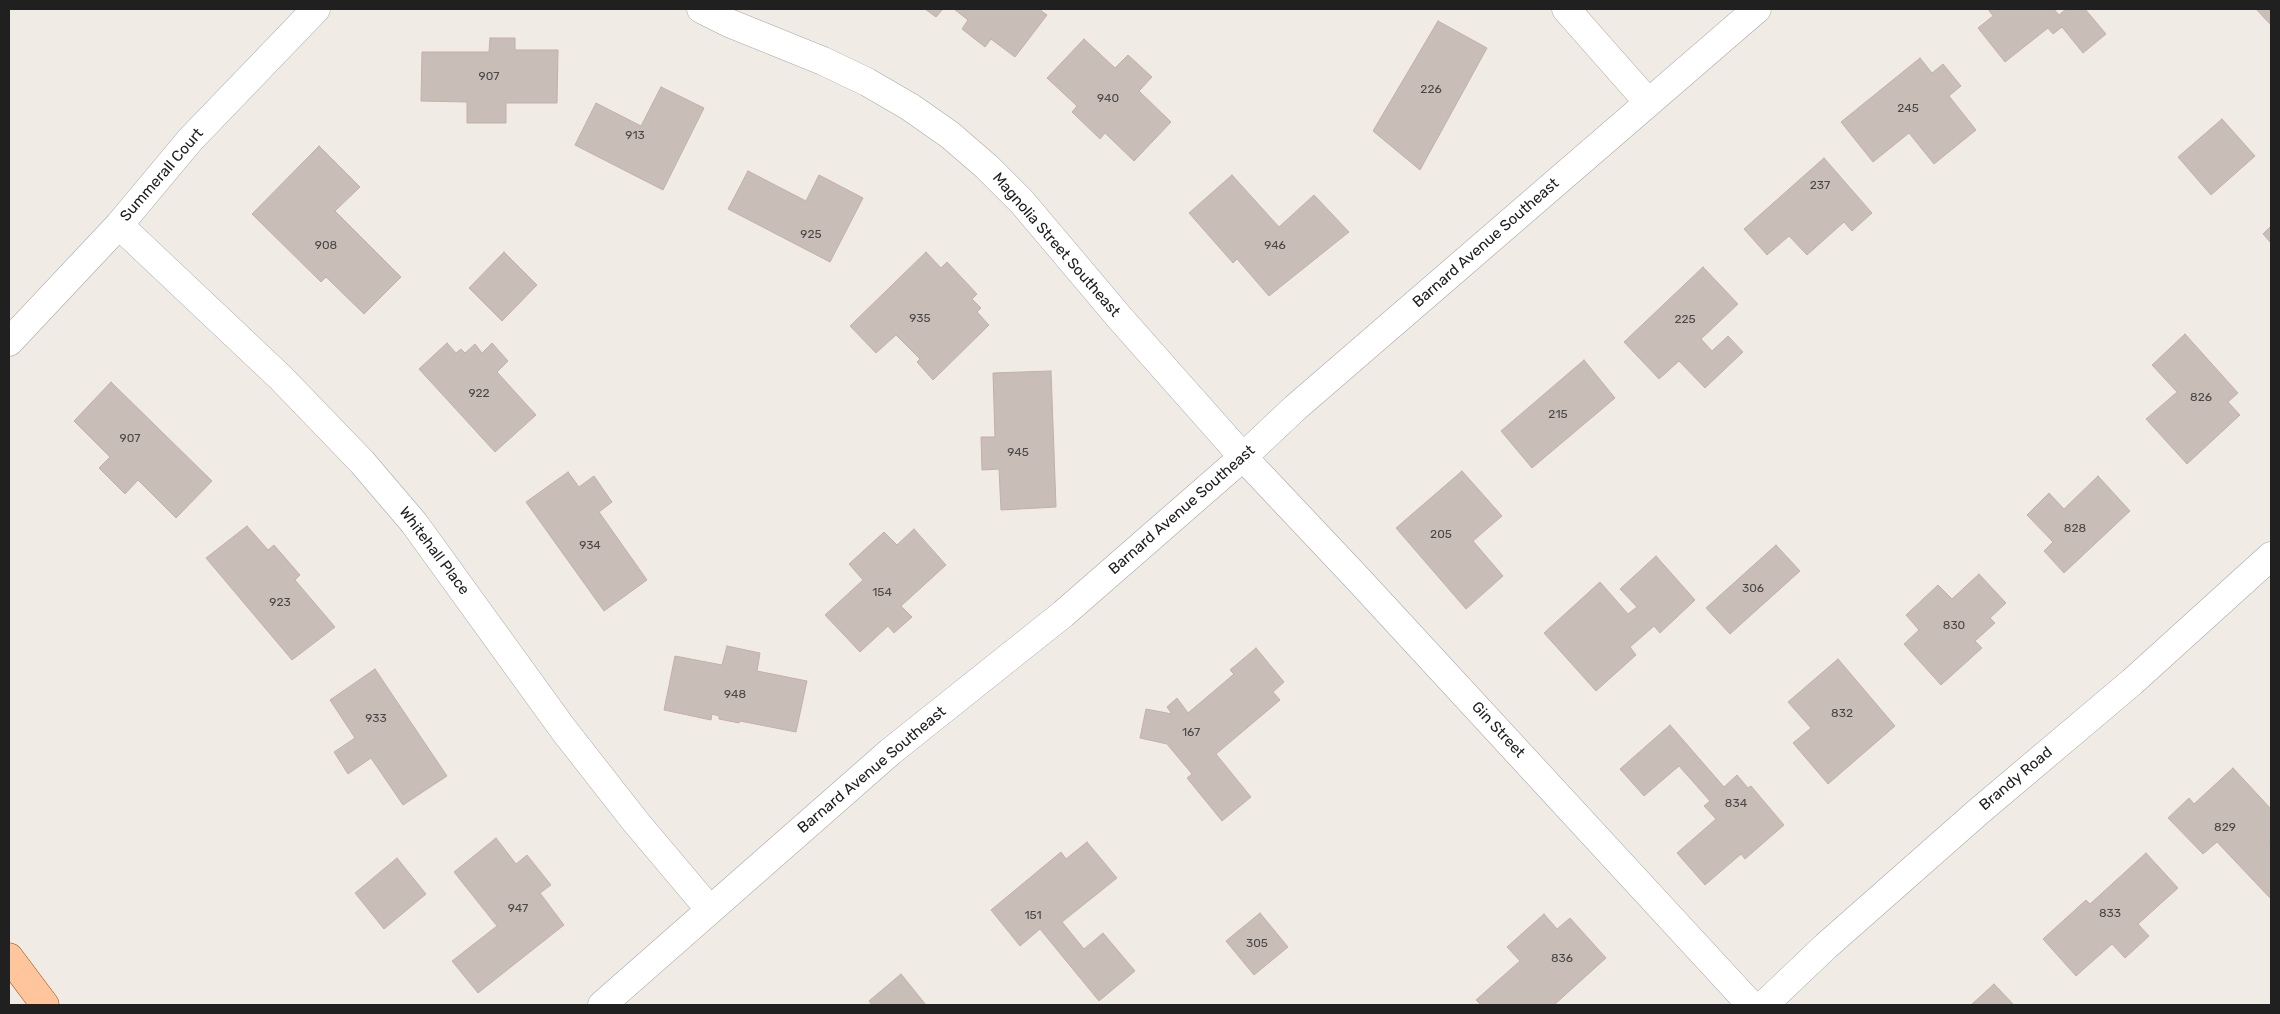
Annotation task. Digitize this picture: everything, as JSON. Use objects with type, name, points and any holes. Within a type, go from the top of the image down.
[{"type":"main road","points":[[9,957],[45,1005]]},
{"type":"street","name":"Summerall Court","points":[[9,342],[119,225],[190,140],[316,9]]},
{"type":"street","name":"Magnolia Street Southeast","points":[[700,9],[728,23],[823,61],[867,82],[910,107],[950,135],[987,167],[1022,202],[1119,317],[1243,457]]},
{"type":"street","points":[[1566,9],[1648,102]]},
{"type":"street","name":"Barnard Avenue Southeast","points":[[602,1005],[890,752],[1062,614],[1243,457],[1295,408],[1756,9]]},
{"type":"street","name":"Whitehall Place","points":[[119,225],[282,378],[362,462],[420,531],[568,736],[634,820],[710,910]]},
{"type":"street","name":"Gin Street","points":[[1243,457],[1358,578],[1750,1005]]},
{"type":"street","name":"Brandy Road","points":[[1764,1005],[1840,933],[1978,812],[2132,682],[2271,556]]},
{"type":"building","points":[[925,9],[943,9],[936,17]]},
{"type":"building","points":[[954,9],[1039,9],[1047,15],[1015,57],[991,39],[985,47],[962,29],[968,20]]},
{"type":"building","points":[[1988,9],[2054,9],[2059,15],[2066,9],[2085,9],[2106,34],[2083,53],[2062,27],[2053,34],[2048,28],[2005,62],[1978,28],[1993,16]]},
{"type":"building","points":[[2256,9],[2271,9],[2270,24]]},
{"type":"building","points":[[1438,21],[1487,48],[1420,170],[1373,131]]},
{"type":"building","points":[[490,38],[515,38],[515,50],[558,50],[557,103],[506,103],[506,123],[467,123],[467,102],[421,101],[422,52],[489,52]]},
{"type":"building","points":[[1084,39],[1115,68],[1128,55],[1152,77],[1139,91],[1171,122],[1134,161],[1105,133],[1100,139],[1072,112],[1077,106],[1047,78]]},
{"type":"building","points":[[1920,58],[1932,73],[1943,64],[1961,86],[1949,96],[1976,130],[1934,164],[1909,133],[1873,162],[1841,122]]},
{"type":"building","points":[[661,87],[704,108],[663,190],[575,145],[596,103],[641,126]]},
{"type":"building","points":[[2222,119],[2255,156],[2211,195],[2178,157]]},
{"type":"building","points":[[319,146],[360,187],[335,211],[401,277],[364,314],[326,277],[321,282],[252,214]]},
{"type":"building","points":[[1824,158],[1872,213],[1852,231],[1844,222],[1807,255],[1789,236],[1767,255],[1744,229]]},
{"type":"building","points":[[748,171],[806,201],[819,175],[863,198],[830,262],[728,209]]},
{"type":"building","points":[[1232,175],[1279,227],[1314,195],[1349,232],[1269,296],[1237,259],[1233,263],[1189,213]]},
{"type":"building","points":[[2271,226],[2271,243],[2263,234]]},
{"type":"building","points":[[504,252],[537,285],[502,321],[469,288]]},
{"type":"building","points":[[926,252],[941,268],[947,262],[977,294],[972,299],[981,308],[977,312],[989,325],[933,380],[917,362],[920,359],[896,335],[876,353],[850,326]]},
{"type":"building","points":[[1703,267],[1738,304],[1701,339],[1712,351],[1728,336],[1743,352],[1705,388],[1679,361],[1659,379],[1624,342]]},
{"type":"building","points":[[2185,334],[2238,393],[2228,402],[2240,415],[2187,464],[2146,419],[2177,392],[2152,365]]},
{"type":"building","points":[[447,343],[456,353],[461,349],[465,353],[475,344],[482,353],[492,343],[508,361],[497,372],[536,415],[495,452],[419,369]]},
{"type":"building","points":[[1584,360],[1615,398],[1532,468],[1501,431]]},
{"type":"building","points":[[1051,371],[1056,507],[1001,510],[999,469],[982,470],[981,437],[995,437],[993,373]]},
{"type":"building","points":[[111,382],[212,481],[176,518],[138,480],[125,494],[99,468],[110,457],[74,421]]},
{"type":"building","points":[[1462,471],[1502,516],[1473,541],[1503,576],[1466,609],[1396,528]]},
{"type":"building","points":[[568,472],[579,487],[594,476],[612,502],[599,512],[647,580],[604,611],[526,502]]},
{"type":"building","points":[[2098,476],[2130,511],[2064,573],[2044,551],[2053,542],[2027,515],[2049,493],[2064,509]]},
{"type":"building","points":[[247,526],[268,550],[274,545],[300,575],[295,580],[335,627],[292,660],[206,558]]},
{"type":"building","points":[[914,529],[946,565],[901,606],[912,617],[894,633],[888,626],[860,652],[825,615],[863,580],[849,564],[884,532],[897,545]]},
{"type":"building","points":[[1776,545],[1800,571],[1730,634],[1706,608]]},
{"type":"building","points":[[1656,556],[1695,600],[1660,633],[1654,626],[1630,647],[1636,655],[1596,691],[1544,633],[1600,582],[1628,614],[1637,607],[1620,589]]},
{"type":"building","points":[[1979,574],[2006,603],[1990,618],[1995,623],[1975,641],[1982,648],[1941,685],[1904,644],[1919,630],[1906,615],[1938,585],[1952,599]]},
{"type":"building","points":[[727,646],[760,653],[757,671],[807,681],[796,732],[740,721],[739,723],[719,719],[719,716],[712,714],[711,720],[664,710],[675,656],[722,665]]},
{"type":"building","points":[[1256,648],[1284,682],[1273,692],[1280,700],[1216,754],[1251,797],[1222,821],[1187,778],[1192,774],[1167,744],[1140,738],[1146,709],[1172,714],[1167,707],[1177,698],[1188,713],[1234,674],[1230,670]]},
{"type":"building","points":[[1838,659],[1895,726],[1828,784],[1793,743],[1811,728],[1788,702]]},
{"type":"building","points":[[375,669],[447,776],[403,805],[371,758],[348,774],[334,752],[355,738],[330,700]]},
{"type":"building","points":[[1670,725],[1724,787],[1737,775],[1748,788],[1751,786],[1784,825],[1745,859],[1741,854],[1705,885],[1677,853],[1716,819],[1704,806],[1710,801],[1679,766],[1644,796],[1620,769]]},
{"type":"building","points":[[2233,768],[2271,809],[2271,839],[2269,842],[2271,845],[2271,899],[2217,842],[2203,854],[2168,818],[2189,798],[2194,804]]},
{"type":"building","points":[[496,838],[516,864],[527,855],[551,885],[540,893],[564,925],[478,993],[452,961],[497,926],[454,872]]},
{"type":"building","points":[[1087,842],[1117,878],[1062,922],[1084,949],[1103,933],[1135,971],[1099,1001],[1040,929],[1020,946],[991,910],[1061,852],[1066,859]]},
{"type":"building","points":[[2146,853],[2178,888],[2138,924],[2149,936],[2125,958],[2112,944],[2076,976],[2043,939],[2086,900],[2090,904]]},
{"type":"building","points":[[397,858],[426,894],[384,929],[355,893]]},
{"type":"building","points":[[1260,913],[1288,947],[1254,975],[1226,941]]},
{"type":"building","points":[[1544,914],[1557,929],[1570,918],[1606,958],[1554,1005],[1481,1005],[1476,1000],[1520,961],[1507,947]]},
{"type":"building","points":[[901,974],[926,1005],[872,1005],[869,1001]]},
{"type":"building","points":[[1994,984],[2014,1005],[1971,1005]]}]
